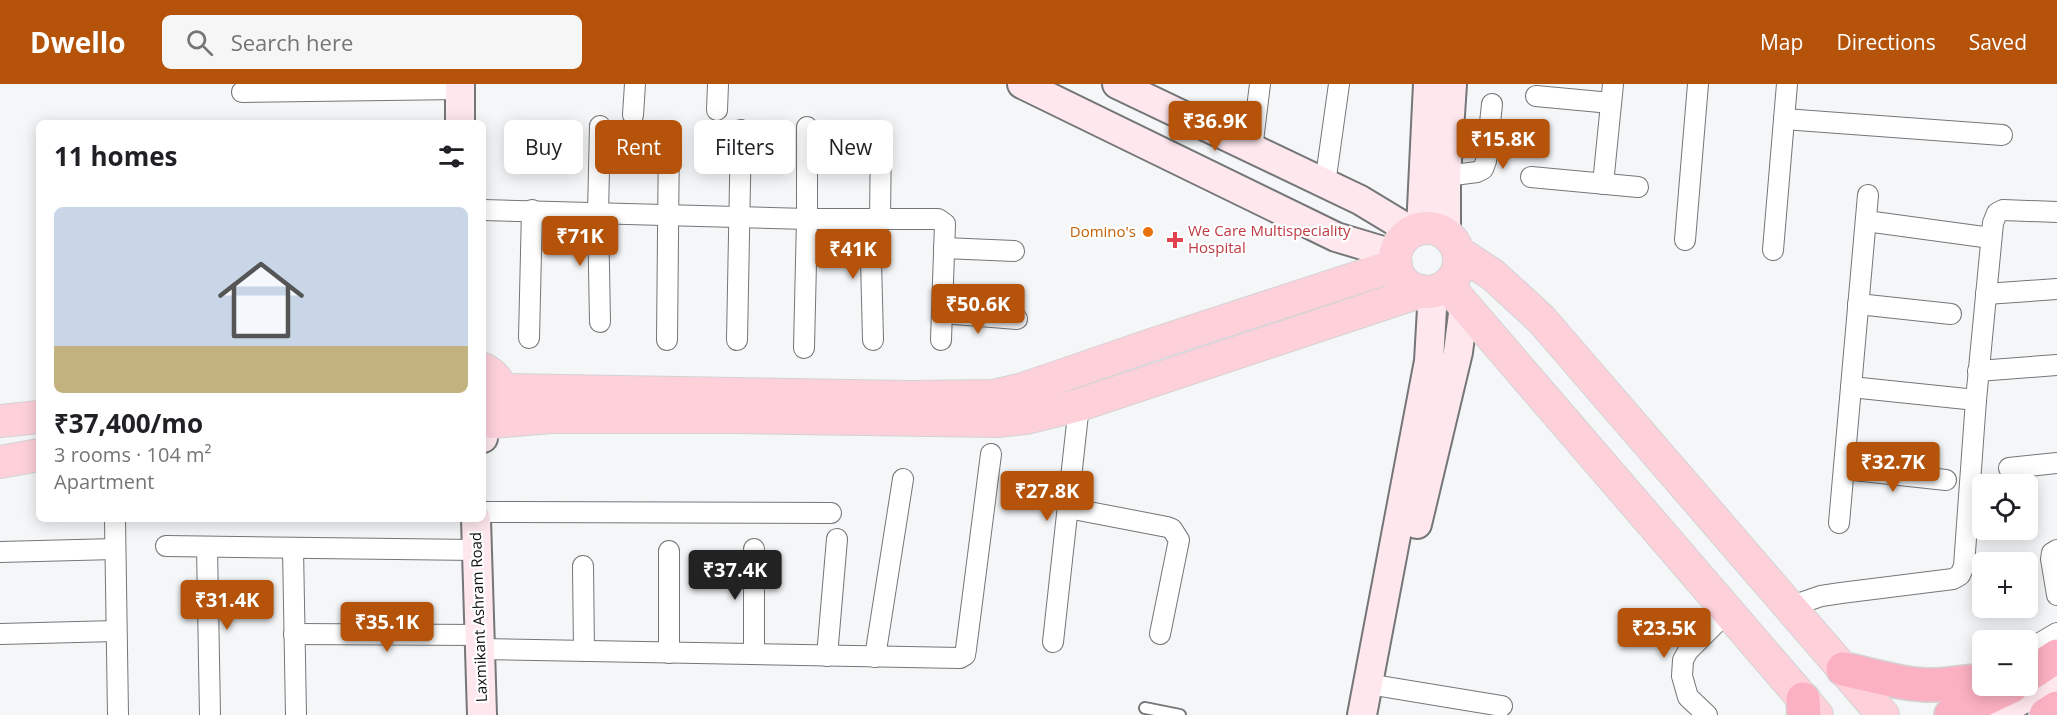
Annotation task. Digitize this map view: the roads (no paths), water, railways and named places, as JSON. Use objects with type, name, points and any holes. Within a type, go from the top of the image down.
[{"type":"highway","points":[[2038,665],[2057,656]]},
{"type":"highway","points":[[1843,669],[1918,684],[1939,686],[1972,684]]},
{"type":"highway","points":[[1951,715],[1979,696]]},
{"type":"highway","points":[[2046,715],[2057,708]]},
{"type":"main road","points":[[486,429],[550,417],[996,421],[1026,418],[1079,405],[1441,293],[1458,270],[1422,244]]},
{"type":"main road","points":[[1422,244],[1399,274],[1404,282],[1441,293],[1727,612],[1808,710]]},
{"type":"main road","points":[[486,429],[500,412],[503,402],[493,380],[909,397],[993,396],[1023,389],[1154,344],[1422,244],[1493,275],[1541,319],[1883,715]]},
{"type":"main road","points":[[0,421],[36,417]]},
{"type":"main road","points":[[0,462],[36,456]]},
{"type":"street","points":[[633,115],[635,84]]},
{"type":"street","points":[[717,111],[718,84]]},
{"type":"street","points":[[1118,84],[1360,201],[1422,244]]},
{"type":"street","points":[[1252,149],[1260,84]]},
{"type":"street","points":[[1325,184],[1339,84]]},
{"type":"street","points":[[1422,244],[1428,84]]},
{"type":"street","points":[[1422,244],[1446,176],[1452,84]]},
{"type":"street","points":[[1685,240],[1698,84]]},
{"type":"street","points":[[1773,250],[1787,84]]},
{"type":"street","points":[[242,92],[460,87],[460,120]]},
{"type":"street","points":[[1037,88],[1336,237],[1422,244]]},
{"type":"street","points":[[1536,96],[1612,94],[1604,184]]},
{"type":"street","points":[[1446,176],[1477,172],[1483,169],[1486,161],[1492,104]]},
{"type":"street","points":[[1784,119],[2002,135]]},
{"type":"street","points":[[599,174],[600,322]]},
{"type":"street","points":[[667,340],[669,174]]},
{"type":"street","points":[[737,340],[740,174]]},
{"type":"street","points":[[804,348],[807,174]]},
{"type":"street","points":[[873,340],[875,220],[879,174]]},
{"type":"street","points":[[1532,177],[1638,188]]},
{"type":"street","points":[[1839,523],[1868,195]]},
{"type":"street","points":[[486,210],[738,218],[942,221],[945,224],[941,340]]},
{"type":"street","points":[[529,338],[532,210]]},
{"type":"street","points":[[1789,607],[1821,596],[1953,579],[1960,574],[1964,566],[1978,371],[1993,223],[1996,213],[2003,210],[2057,212]]},
{"type":"street","points":[[1866,221],[1991,238]]},
{"type":"street","points":[[944,249],[1014,251]]},
{"type":"street","points":[[1986,294],[2057,289]]},
{"type":"street","points":[[1362,715],[1378,686],[1458,352],[1441,293]]},
{"type":"street","points":[[1858,304],[1952,314]]},
{"type":"street","points":[[942,313],[1017,319]]},
{"type":"street","points":[[1978,371],[2057,365]]},
{"type":"street","points":[[1851,387],[1976,400]]},
{"type":"street","points":[[1053,642],[1079,405]]},
{"type":"street","points":[[294,634],[480,642],[584,651],[960,658],[965,655],[991,454]]},
{"type":"street","points":[[2009,468],[2057,463]]},
{"type":"street","points":[[1844,469],[1946,480]]},
{"type":"street","points":[[875,657],[903,479]]},
{"type":"street","points":[[1068,508],[1167,527],[1176,534],[1179,540],[1160,634]]},
{"type":"street","points":[[486,512],[831,513]]},
{"type":"street","points":[[115,522],[118,715]]},
{"type":"street","name":"Laxmikant Ashram Road","points":[[476,522],[482,715]]},
{"type":"street","points":[[827,656],[837,539]]},
{"type":"street","points":[[166,546],[476,550]]},
{"type":"street","points":[[207,547],[210,715]]},
{"type":"street","points":[[293,548],[296,715]]},
{"type":"street","points":[[0,552],[115,549]]},
{"type":"street","points":[[754,549],[754,654]]},
{"type":"street","points":[[2057,550],[2052,553],[2051,559],[2057,595]]},
{"type":"street","points":[[669,551],[669,652]]},
{"type":"street","points":[[583,566],[584,651]]},
{"type":"street","points":[[1707,715],[1688,697],[1682,676],[1683,660],[1688,651],[1727,612]]},
{"type":"street","points":[[0,634],[116,631]]},
{"type":"street","points":[[2038,644],[2057,633]]},
{"type":"street","points":[[1995,715],[2057,680]]},
{"type":"street","points":[[1378,686],[1502,706]]},
{"type":"street","points":[[1378,686],[1380,715]]},
{"type":"lane","points":[[1145,708],[1180,715]]},
{"type":"place","name":"Domino's","points":[[1148,232]]},
{"type":"place","name":"We Care Multispeciality Hospital","points":[[1175,240]]}]
